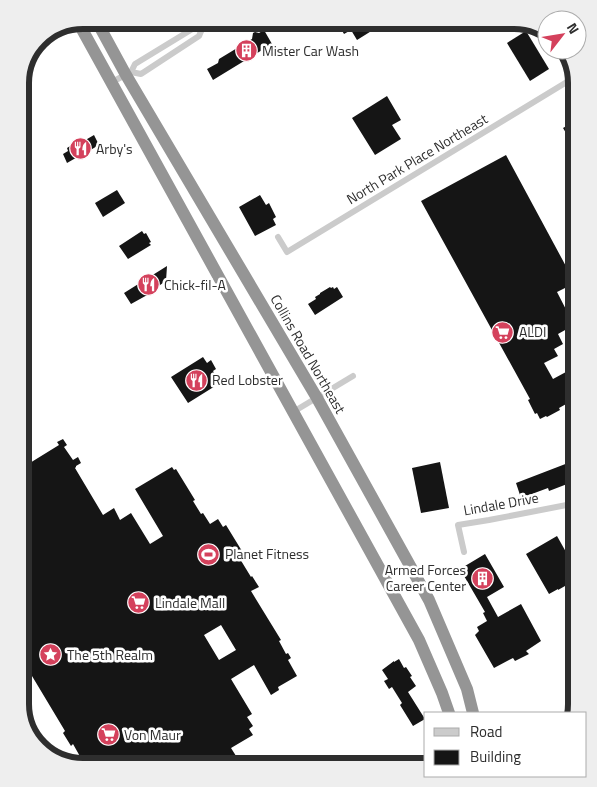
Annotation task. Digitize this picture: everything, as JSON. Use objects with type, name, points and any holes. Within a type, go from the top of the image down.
[{"type":"highway","points":[[82,29],[419,640],[449,712]]},
{"type":"highway","name":"Collins Road Northeast","points":[[101,29],[317,398],[429,600],[467,690],[473,712]]},
{"type":"street","points":[[128,74],[135,64],[192,29]]},
{"type":"street","points":[[112,82],[128,74],[141,74],[199,36],[202,29]]},
{"type":"street","name":"North Park Place Northeast","points":[[278,237],[287,252],[295,248],[568,81]]},
{"type":"street","points":[[293,412],[354,376]]},
{"type":"street","name":"Lindale Drive","points":[[464,552],[458,524],[568,505]]},
{"type":"building","points":[[341,29],[373,30],[357,40],[351,30],[344,34]]},
{"type":"building","name":"Mister Car Wash","points":[[264,30],[272,44],[213,80],[207,69],[218,63],[219,59],[252,39],[253,33],[259,33]]},
{"type":"building","points":[[526,31],[537,49],[537,60],[544,60],[549,69],[530,81],[507,43]]},
{"type":"building","points":[[387,96],[401,120],[392,125],[401,139],[375,155],[352,118]]},
{"type":"building","points":[[568,125],[568,136],[563,128]]},
{"type":"building","name":"Arby's","points":[[94,135],[99,145],[82,157],[81,155],[67,163],[63,154],[68,151],[67,148],[81,139],[82,142]]},
{"type":"building","points":[[506,155],[568,270],[568,286],[557,292],[568,313],[568,328],[558,334],[563,344],[554,349],[558,356],[544,363],[553,379],[568,371],[568,403],[559,408],[560,410],[540,419],[537,413],[535,414],[528,400],[530,399],[421,201]]},
{"type":"building","points":[[117,190],[125,203],[103,217],[95,203]]},
{"type":"building","points":[[260,195],[266,205],[269,203],[276,217],[273,219],[276,225],[255,236],[239,207]]},
{"type":"building","points":[[142,231],[144,234],[146,233],[151,245],[128,259],[119,246]]},
{"type":"building","name":"Chick-fil-A","points":[[167,266],[166,281],[157,287],[158,289],[131,304],[124,293]]},
{"type":"building","points":[[330,287],[334,289],[337,287],[343,297],[315,315],[308,304]]},
{"type":"building","name":"Red Lobster","points":[[203,357],[207,363],[211,360],[216,369],[213,371],[220,383],[188,403],[171,377]]},
{"type":"building","name":"Lindale Mall","points":[[63,439],[67,445],[64,447],[73,460],[78,457],[81,463],[75,468],[103,515],[114,508],[120,520],[131,513],[150,544],[163,536],[135,489],[172,467],[174,470],[176,469],[195,500],[193,501],[201,514],[203,513],[210,524],[218,519],[223,527],[226,525],[245,556],[240,559],[259,587],[251,591],[281,640],[279,641],[286,654],[288,653],[291,658],[288,660],[297,676],[278,687],[279,690],[271,695],[254,665],[231,679],[252,714],[247,717],[253,726],[249,729],[253,735],[231,748],[237,758],[81,758],[73,744],[71,746],[63,733],[65,731],[29,671],[29,464],[59,445],[57,442]],"holes":[[[221,625],[236,650],[219,660],[204,635]]]},
{"type":"building","points":[[440,462],[449,508],[421,513],[412,468]]},
{"type":"building","points":[[568,463],[568,484],[549,491],[548,488],[521,498],[516,483]]},
{"type":"building","points":[[557,536],[566,552],[568,551],[568,584],[549,594],[526,554]]},
{"type":"building","points":[[485,554],[504,587],[487,597],[498,617],[521,604],[541,641],[526,651],[529,654],[515,661],[513,658],[494,668],[475,635],[479,631],[477,627],[487,621],[483,613],[485,612],[460,569]]},
{"type":"building","points":[[399,659],[412,676],[410,677],[416,686],[408,692],[424,720],[413,726],[392,687],[389,689],[384,681],[388,679],[382,670]]},
{"type":"place","name":"Mister Car Wash","points":[[246,51]]},
{"type":"place","name":"Arby's","points":[[80,149]]},
{"type":"place","name":"Chick-fil-A","points":[[148,285]]},
{"type":"place","name":"ALDI","points":[[503,332]]},
{"type":"place","name":"Red Lobster","points":[[196,380]]},
{"type":"place","name":"Planet Fitness","points":[[209,554]]},
{"type":"place","name":"Armed Forces Career Center","points":[[482,578]]},
{"type":"place","name":"Lindale Mall","points":[[139,603]]},
{"type":"place","name":"The 5th Realm","points":[[51,655]]},
{"type":"place","name":"Von Maur","points":[[108,735]]}]
